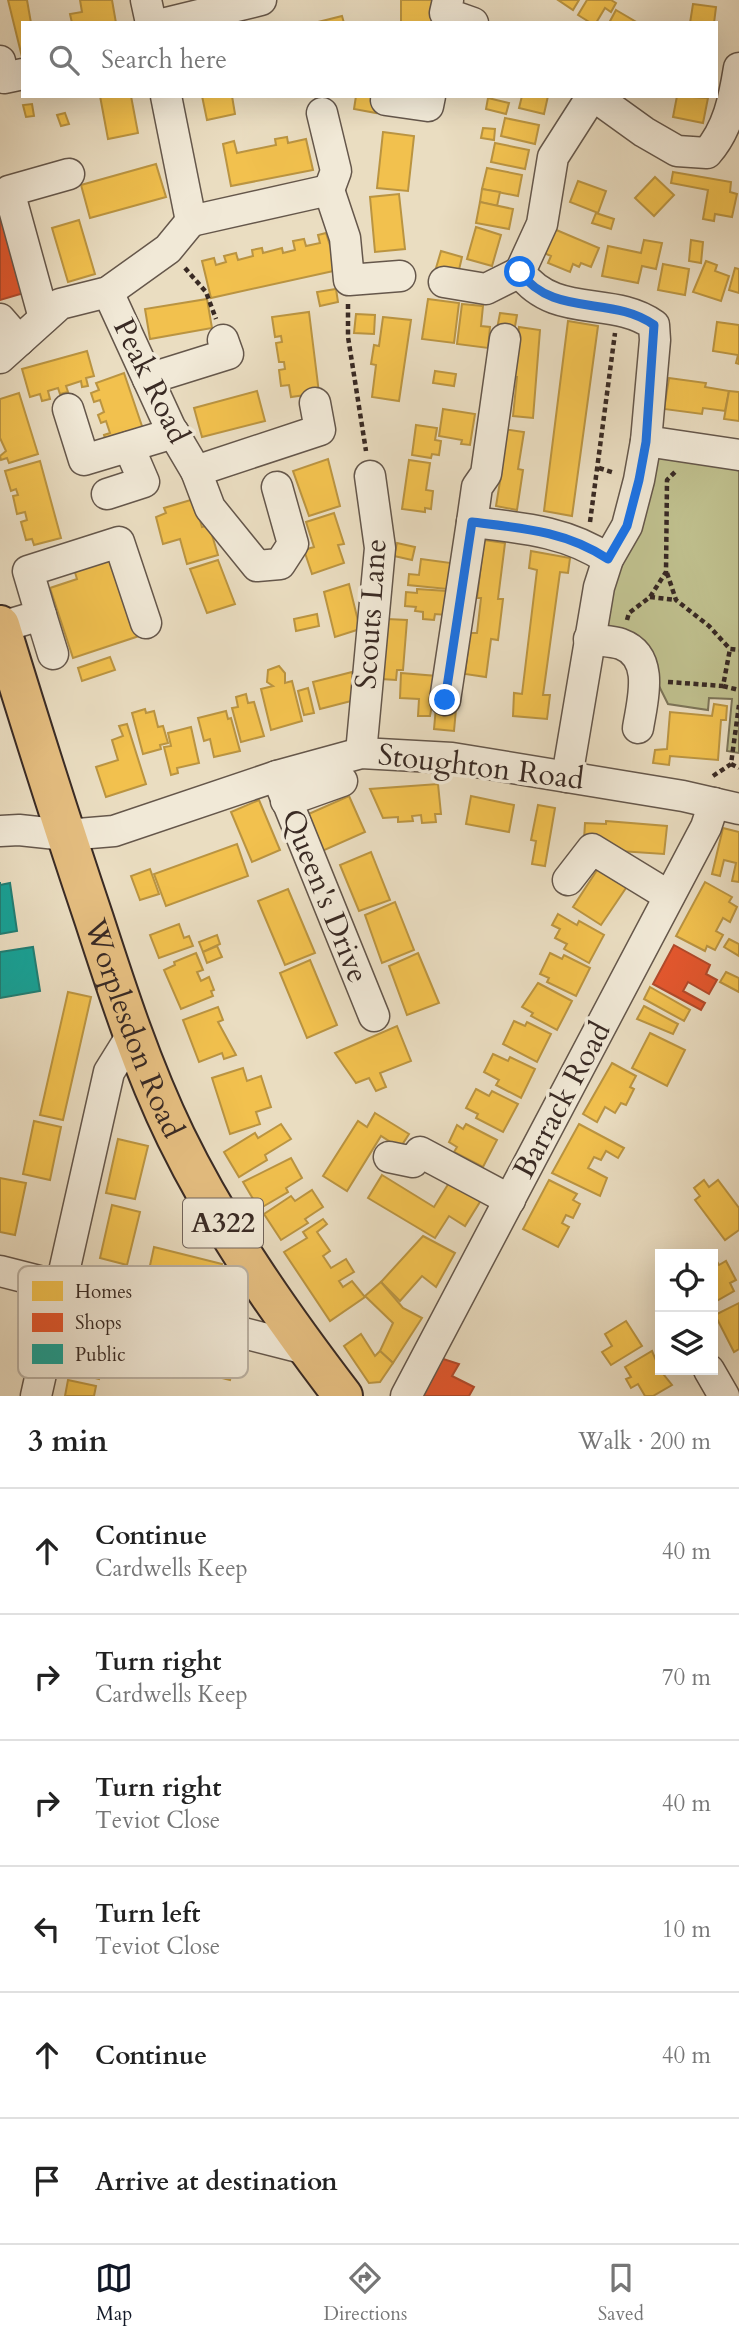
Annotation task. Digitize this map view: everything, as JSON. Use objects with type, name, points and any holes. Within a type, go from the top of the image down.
[{"type":"main road","name":"Worplesdon Road","points":[[0,626],[132,1035],[177,1139],[222,1220],[306,1349],[342,1396]]},
{"type":"street","points":[[146,0],[151,21]]},
{"type":"street","points":[[174,21],[253,1]]},
{"type":"street","points":[[445,12],[468,21]]},
{"type":"street","points":[[0,61],[4,78],[21,74]]},
{"type":"street","points":[[596,98],[644,132],[677,151],[707,152],[719,139],[727,120],[739,68]]},
{"type":"street","points":[[166,98],[191,221]]},
{"type":"street","points":[[386,100],[428,106],[430,98]]},
{"type":"street","points":[[444,282],[486,289],[520,272],[542,224],[553,157],[592,98]]},
{"type":"street","points":[[322,113],[336,171],[329,190],[345,237],[349,280],[400,276]]},
{"type":"street","points":[[44,318],[9,191],[69,174]]},
{"type":"street","points":[[6,339],[44,318],[60,304],[108,292],[168,249],[191,221],[329,190]]},
{"type":"street","points":[[520,272],[531,288],[564,303],[640,315],[654,325],[646,442],[627,526],[608,559],[589,639],[567,777]]},
{"type":"street","name":"Peak Road","points":[[108,292],[174,433],[196,471],[210,508],[257,566],[281,564],[293,544],[277,487]]},
{"type":"street","points":[[445,700],[477,487],[486,474],[505,339]]},
{"type":"street","points":[[148,379],[228,354],[223,340]]},
{"type":"street","points":[[196,471],[320,430],[315,403]]},
{"type":"street","points":[[68,409],[84,460],[174,433]]},
{"type":"street","points":[[646,442],[739,455]]},
{"type":"street","points":[[107,494],[144,482],[129,447]]},
{"type":"street","name":"Scouts Lane","points":[[361,753],[380,548],[370,476]]},
{"type":"street","points":[[472,522],[547,531],[586,545],[608,559]]},
{"type":"street","points":[[53,654],[28,571],[119,542],[146,623]]},
{"type":"street","points":[[0,626],[41,615]]},
{"type":"street","points":[[589,639],[623,644],[639,660],[646,681],[638,728]]},
{"type":"street","name":"Stoughton Road","points":[[0,831],[66,835],[114,831],[281,788],[361,753],[441,757],[727,806]]},
{"type":"street","points":[[281,788],[342,781]]},
{"type":"street","name":"Queen's Drive","points":[[281,788],[374,1016]]},
{"type":"street","name":"Barrack Road","points":[[406,1396],[706,827],[727,806]]},
{"type":"street","points":[[568,880],[592,849],[669,896]]},
{"type":"street","points":[[67,1266],[109,1072],[132,1035]]},
{"type":"street","points":[[388,1157],[413,1162],[420,1152],[510,1200]]},
{"type":"street","points":[[0,1270],[18,1275]]},
{"type":"street","points":[[248,1334],[306,1349]]},
{"type":"street","points":[[712,1375],[724,1396]]},
{"type":"street","points":[[36,1396],[40,1378]]},
{"type":"path","points":[[168,249],[206,292],[223,340]]},
{"type":"path","points":[[349,280],[348,337],[370,476]]},
{"type":"path","points":[[676,600],[666,572],[667,480],[682,465],[686,449]]},
{"type":"path","points":[[623,644],[629,613],[650,597],[666,572]]},
{"type":"path","points":[[650,597],[676,600],[709,626],[730,649],[739,650]]},
{"type":"path","points":[[723,686],[730,649]]},
{"type":"path","points":[[646,681],[723,686],[739,690]]},
{"type":"path","points":[[739,705],[731,764],[739,768]]},
{"type":"green space","points":[[655,455],[739,465],[739,753],[727,751],[732,699],[709,698],[708,710],[668,704],[656,680],[597,634]]},
{"type":"building: Homes","points":[[8,0],[27,0],[31,21],[21,21],[21,53]]},
{"type":"building: Homes","points":[[80,0],[112,0],[116,21],[72,21],[70,14],[82,12]]},
{"type":"building: Homes","points":[[401,0],[438,0],[434,21],[401,21]]},
{"type":"building: Homes","points":[[558,0],[579,0],[573,10]]},
{"type":"building: Homes","points":[[587,0],[611,0],[616,3],[611,12],[605,8],[597,21],[588,21],[578,15]]},
{"type":"building: Homes","points":[[693,4],[716,7],[714,21],[690,21]]},
{"type":"building: Homes","points":[[616,10],[635,21],[610,21]]},
{"type":"building: Homes","points":[[342,16],[343,21],[322,21]]},
{"type":"building: Homes","points":[[100,98],[131,98],[138,133],[108,139]]},
{"type":"building: Homes","points":[[202,98],[232,98],[235,114],[207,120]]},
{"type":"building: Homes","points":[[356,98],[379,98],[376,113],[354,109]]},
{"type":"building: Homes","points":[[488,98],[509,103],[506,114],[486,109]]},
{"type":"building: Homes","points":[[522,98],[548,98],[544,114],[519,108]]},
{"type":"building: Homes","points":[[677,98],[708,98],[703,123],[673,117]]},
{"type":"building: Homes","points":[[32,104],[34,116],[26,117],[23,105]]},
{"type":"building: Homes","points":[[65,113],[69,124],[61,126],[57,115]]},
{"type":"building: Homes","points":[[505,118],[539,125],[535,144],[501,136]]},
{"type":"building: Homes","points":[[483,128],[495,129],[494,140],[481,138]]},
{"type":"building: Homes","points":[[383,132],[414,136],[408,191],[377,188]]},
{"type":"building: Homes","points":[[287,137],[288,143],[306,139],[313,170],[231,186],[223,144],[234,141],[237,153],[276,145],[275,139]]},
{"type":"building: Homes","points":[[495,143],[529,150],[525,169],[491,162]]},
{"type":"building: Homes","points":[[156,164],[166,197],[90,218],[81,185]]},
{"type":"building: Homes","points":[[487,168],[522,175],[518,196],[482,189]]},
{"type":"building: Homes","points":[[673,172],[731,182],[730,192],[737,194],[732,217],[715,214],[714,221],[703,219],[708,190],[671,183]]},
{"type":"building: Homes","points":[[655,177],[674,195],[654,216],[635,198]]},
{"type":"building: Homes","points":[[578,181],[606,191],[598,213],[570,202]]},
{"type":"building: Homes","points":[[482,189],[500,192],[497,206],[480,202]]},
{"type":"building: Homes","points":[[399,194],[405,249],[375,252],[370,197]]},
{"type":"building: Homes","points":[[480,202],[513,209],[509,229],[476,223]]},
{"type":"building: Homes","points":[[596,213],[614,219],[611,229],[592,223]]},
{"type":"building: Homes","points":[[79,220],[95,274],[68,282],[52,228]]},
{"type":"building: Homes","points":[[476,227],[501,235],[492,266],[467,259]]},
{"type":"building: Homes","points":[[554,229],[599,248],[591,267],[581,263],[579,267],[573,264],[570,272],[548,263],[551,256],[544,253]]},
{"type":"building: Homes","points":[[326,233],[338,270],[211,298],[202,261],[214,258],[216,265],[226,262],[224,256],[236,253],[238,260],[253,256],[252,250],[262,248],[263,253],[282,248],[283,253],[295,250],[293,241],[304,239],[306,246],[320,243],[318,235]]},
{"type":"building: Homes","points":[[644,240],[662,243],[656,269],[642,266],[638,283],[602,276],[608,246],[641,253]]},
{"type":"building: Homes","points":[[691,240],[703,242],[701,263],[689,261]]},
{"type":"building: Homes","points":[[441,251],[462,257],[458,274],[436,268]]},
{"type":"building: Homes","points":[[706,261],[717,265],[715,271],[729,276],[721,301],[693,292]]},
{"type":"building: Homes","points":[[663,264],[689,269],[685,295],[658,290]]},
{"type":"building: Homes","points":[[735,268],[739,269],[739,293],[729,290]]},
{"type":"building: Homes","points":[[336,289],[338,302],[320,306],[317,292]]},
{"type":"building: Homes","points":[[207,299],[212,328],[150,339],[145,309]]},
{"type":"building: Homes","points":[[428,299],[459,303],[454,343],[422,339]]},
{"type":"building: Homes","points":[[462,304],[483,306],[481,326],[490,327],[488,348],[457,344]]},
{"type":"building: Homes","points":[[309,312],[319,393],[291,397],[289,385],[281,386],[279,370],[285,369],[284,362],[279,362],[276,343],[282,342],[281,336],[275,337],[272,317]]},
{"type":"building: Homes","points":[[500,313],[517,315],[514,332],[497,329]]},
{"type":"building: Homes","points":[[356,314],[375,315],[374,334],[354,333]]},
{"type":"building: Homes","points":[[383,317],[411,320],[399,401],[372,397],[376,365],[371,364],[374,345],[379,346]]},
{"type":"building: Homes","points":[[568,321],[598,326],[572,516],[544,511]]},
{"type":"building: Homes","points":[[717,322],[739,325],[739,364],[736,363],[738,355],[713,351]]},
{"type":"building: Homes","points":[[519,327],[540,330],[533,418],[513,416],[517,377],[513,377]]},
{"type":"building: Homes","points":[[87,351],[94,376],[86,378],[88,386],[82,387],[81,381],[66,386],[68,392],[60,394],[58,388],[48,391],[50,399],[42,401],[40,394],[30,397],[22,369]]},
{"type":"building: Homes","points":[[435,371],[456,374],[454,386],[433,383]]},
{"type":"building: Homes","points":[[124,373],[145,435],[106,442],[104,435],[110,433],[106,421],[101,423],[98,415],[104,412],[100,400],[94,402],[91,393],[99,390],[96,383]]},
{"type":"building: Homes","points":[[669,378],[706,383],[705,387],[729,391],[725,411],[703,408],[702,414],[664,409]]},
{"type":"building: Homes","points":[[257,391],[265,421],[202,437],[194,408]]},
{"type":"building: Homes","points":[[729,391],[739,392],[739,421],[724,419]]},
{"type":"building: Homes","points":[[19,393],[38,454],[9,463],[7,458],[1,460],[0,456],[6,451],[0,438],[0,399]]},
{"type":"building: Homes","points":[[443,409],[475,414],[470,445],[461,444],[462,440],[439,436]]},
{"type":"building: Homes","points":[[416,425],[437,428],[435,440],[441,441],[439,455],[432,454],[431,458],[412,455]]},
{"type":"building: Homes","points":[[503,429],[524,432],[518,469],[523,470],[517,510],[496,506],[502,469],[497,468]]},
{"type":"building: Homes","points":[[328,459],[340,506],[309,516],[293,471]]},
{"type":"building: Homes","points":[[409,460],[430,463],[426,490],[433,491],[431,509],[425,508],[425,512],[402,509]]},
{"type":"building: Homes","points":[[40,461],[61,538],[34,545],[32,539],[26,540],[21,522],[27,520],[25,512],[17,514],[13,496],[18,495],[16,489],[11,491],[5,471]]},
{"type":"building: Homes","points":[[194,499],[202,527],[209,525],[218,555],[187,564],[180,539],[163,544],[156,517],[166,513],[164,508]]},
{"type":"building: Homes","points":[[334,513],[344,544],[338,545],[344,563],[312,574],[304,550],[314,547],[306,522]]},
{"type":"building: Homes","points":[[484,540],[505,543],[498,599],[503,599],[498,640],[491,639],[486,677],[465,674],[470,633],[477,633],[481,598],[477,598]]},
{"type":"building: Homes","points":[[397,543],[415,547],[412,560],[394,556]]},
{"type":"building: Homes","points":[[531,551],[570,558],[568,573],[560,572],[543,695],[550,695],[547,719],[513,716],[514,693],[522,694],[537,570],[529,568]]},
{"type":"building: Homes","points":[[113,556],[139,636],[73,658],[50,588],[77,579],[74,569]]},
{"type":"building: Homes","points":[[421,559],[451,563],[447,589],[408,585],[409,574],[419,575]]},
{"type":"building: Homes","points":[[218,560],[235,604],[207,613],[190,569]]},
{"type":"building: Homes","points":[[349,584],[360,629],[335,637],[324,592]]},
{"type":"building: Homes","points":[[417,589],[447,591],[446,615],[435,614],[434,620],[423,619],[423,612],[415,611],[416,607],[405,606],[406,592],[417,593]]},
{"type":"building: Homes","points":[[317,614],[319,626],[296,631],[294,619]]},
{"type":"building: Homes","points":[[387,619],[407,620],[403,670],[397,670],[396,680],[381,679]]},
{"type":"building: Homes","points":[[110,657],[115,670],[82,681],[78,668]]},
{"type":"building: Homes","points":[[279,666],[285,673],[285,683],[292,681],[302,721],[271,730],[261,689],[273,686],[267,682],[268,670]]},
{"type":"building: Homes","points":[[352,672],[359,699],[320,709],[313,682]]},
{"type":"building: Homes","points":[[401,673],[437,676],[430,716],[418,716],[419,699],[400,698]]},
{"type":"building: Homes","points":[[308,688],[314,713],[304,715],[298,691]]},
{"type":"building: Homes","points":[[246,694],[248,703],[254,702],[264,736],[241,742],[232,708],[238,707],[236,697]]},
{"type":"building: Homes","points":[[714,704],[727,706],[726,720],[721,720],[718,760],[670,756],[669,765],[653,763],[655,750],[667,749],[670,712],[712,716]]},
{"type":"building: Homes","points":[[436,707],[456,709],[454,731],[434,729]]},
{"type":"building: Homes","points":[[145,709],[146,713],[154,711],[158,727],[163,726],[168,743],[160,745],[161,749],[143,754],[132,713]]},
{"type":"building: Homes","points":[[226,711],[228,719],[231,718],[240,751],[214,757],[210,739],[204,741],[198,718]]},
{"type":"building: Homes","points":[[127,724],[146,784],[106,797],[96,767],[118,760],[112,740],[123,736],[119,726]]},
{"type":"building: Homes","points":[[191,727],[199,763],[177,768],[178,773],[171,775],[164,747],[171,746],[168,733]]},
{"type":"building: Homes","points":[[438,784],[441,814],[435,814],[436,822],[422,823],[421,815],[412,816],[413,821],[398,822],[398,817],[383,818],[370,789]]},
{"type":"building: Homes","points":[[349,796],[365,832],[320,852],[304,816]]},
{"type":"building: Homes","points":[[471,796],[514,805],[509,832],[466,824]]},
{"type":"building: Homes","points":[[259,800],[280,850],[252,862],[231,812]]},
{"type":"building: Homes","points":[[538,805],[555,808],[545,866],[532,864],[536,841],[531,840]]},
{"type":"building: Homes","points":[[606,821],[667,826],[664,854],[604,850],[584,840],[585,823],[606,824]]},
{"type":"building: Homes","points":[[723,828],[739,832],[739,882],[732,881],[736,863],[724,860],[720,876],[712,874]]},
{"type":"building: Homes","points":[[237,844],[248,876],[166,906],[154,874]]},
{"type":"building: Homes","points":[[371,852],[390,900],[359,911],[340,865]]},
{"type":"building: Homes","points":[[601,864],[630,882],[601,925],[573,907]]},
{"type":"building: Homes","points":[[150,869],[159,894],[140,900],[131,876]]},
{"type":"building: Homes","points":[[705,882],[732,897],[729,902],[737,907],[730,922],[723,918],[716,931],[723,935],[715,950],[707,946],[705,951],[676,936]]},
{"type":"building: Homes","points":[[288,889],[315,953],[285,965],[258,901]]},
{"type":"building: Homes","points":[[395,902],[414,950],[382,963],[365,915]]},
{"type":"building: Homes","points":[[558,914],[577,925],[579,921],[604,935],[589,963],[564,949],[567,944],[555,938],[560,929],[552,925]]},
{"type":"building: Homes","points":[[179,924],[184,938],[189,936],[193,946],[159,958],[150,935]]},
{"type":"building: Homes","points":[[217,935],[220,944],[203,952],[199,942]]},
{"type":"building: Homes","points":[[729,939],[739,944],[739,956],[724,947]]},
{"type":"building: Homes","points":[[217,946],[222,957],[207,963],[203,952]]},
{"type":"building: Homes","points":[[196,953],[203,970],[197,972],[201,981],[209,977],[214,990],[211,991],[213,996],[181,1009],[164,970],[175,965],[174,962]]},
{"type":"building: Homes","points":[[418,953],[439,1003],[407,1015],[389,966]]},
{"type":"building: Homes","points":[[550,953],[562,959],[564,955],[590,968],[576,996],[547,982],[549,978],[540,974]]},
{"type":"building: Homes","points":[[310,960],[337,1025],[307,1038],[280,973]]},
{"type":"building: Homes","points":[[726,972],[739,978],[739,992],[720,982]]},
{"type":"building: Homes","points":[[538,983],[572,1001],[557,1030],[531,1016],[533,1013],[522,1007]]},
{"type":"building: Homes","points":[[650,987],[690,1010],[684,1021],[644,999]]},
{"type":"building: Homes","points":[[68,992],[91,997],[63,1120],[40,1115]]},
{"type":"building: Homes","points":[[644,1006],[678,1024],[673,1034],[637,1019]]},
{"type":"building: Homes","points":[[218,1007],[223,1020],[218,1022],[236,1055],[224,1059],[222,1053],[199,1062],[183,1020]]},
{"type":"building: Homes","points":[[514,1021],[525,1026],[527,1022],[551,1034],[537,1062],[503,1044]]},
{"type":"building: Homes","points":[[397,1026],[411,1061],[380,1073],[386,1087],[376,1091],[369,1078],[356,1083],[335,1053]]},
{"type":"building: Homes","points":[[650,1033],[685,1050],[667,1086],[632,1068]]},
{"type":"building: Homes","points":[[493,1054],[508,1061],[510,1057],[535,1069],[521,1098],[496,1085],[499,1080],[484,1072]]},
{"type":"building: Homes","points":[[612,1063],[636,1076],[630,1087],[634,1089],[626,1105],[621,1103],[615,1113],[605,1107],[597,1122],[583,1114]]},
{"type":"building: Homes","points":[[243,1068],[247,1081],[261,1076],[271,1107],[256,1112],[260,1124],[230,1134],[212,1078]]},
{"type":"building: Homes","points":[[476,1089],[489,1096],[492,1091],[518,1104],[503,1132],[476,1118],[478,1114],[466,1108]]},
{"type":"building: Homes","points":[[375,1113],[409,1134],[400,1148],[381,1136],[347,1191],[323,1176],[358,1121],[367,1127]]},
{"type":"building: Homes","points":[[34,1121],[61,1127],[50,1180],[23,1174]]},
{"type":"building: Homes","points":[[281,1124],[291,1139],[265,1155],[267,1160],[239,1177],[224,1152],[255,1133],[258,1138]]},
{"type":"building: Homes","points":[[466,1124],[497,1140],[483,1167],[454,1152],[457,1147],[449,1142],[457,1125],[463,1129]]},
{"type":"building: Homes","points":[[579,1124],[624,1148],[618,1158],[606,1151],[601,1160],[594,1157],[588,1168],[607,1178],[600,1196],[552,1173]]},
{"type":"building: Homes","points":[[118,1139],[148,1146],[135,1199],[106,1193]]},
{"type":"building: Homes","points":[[291,1158],[302,1178],[286,1188],[288,1192],[259,1209],[243,1182]]},
{"type":"building: Homes","points":[[382,1175],[434,1207],[452,1178],[483,1197],[465,1226],[449,1216],[435,1238],[368,1198]]},
{"type":"building: Homes","points":[[0,1178],[26,1183],[15,1235],[0,1232]]},
{"type":"building: Homes","points":[[549,1180],[577,1194],[573,1200],[580,1204],[573,1218],[566,1215],[562,1223],[569,1227],[558,1247],[523,1229]]},
{"type":"building: Homes","points":[[704,1180],[709,1187],[718,1180],[739,1208],[739,1230],[725,1240],[695,1200],[700,1196],[694,1188]]},
{"type":"building: Homes","points":[[312,1190],[323,1207],[305,1219],[308,1223],[281,1240],[264,1214],[291,1196],[295,1201]]},
{"type":"building: Homes","points":[[112,1205],[140,1212],[127,1265],[100,1258]]},
{"type":"building: Homes","points":[[323,1219],[327,1224],[317,1232],[330,1251],[323,1256],[331,1268],[346,1259],[354,1272],[339,1281],[343,1287],[352,1281],[365,1297],[330,1321],[284,1252],[307,1238],[303,1232]]},
{"type":"building: Homes","points":[[423,1236],[455,1253],[436,1287],[422,1276],[400,1301],[381,1282]]},
{"type":"building: Homes","points":[[154,1247],[222,1264],[222,1266],[150,1266]]},
{"type":"building: Homes","points":[[726,1261],[736,1280],[730,1283],[734,1291],[718,1300],[718,1263]]},
{"type":"building: Homes","points":[[381,1282],[403,1308],[422,1318],[393,1363],[380,1351],[393,1323],[365,1296]]},
{"type":"building: Homes","points":[[739,1303],[739,1349],[734,1352],[718,1321],[718,1314]]},
{"type":"building: Homes","points":[[626,1321],[642,1346],[611,1365],[602,1352],[612,1346],[605,1334]]},
{"type":"building: Homes","points":[[361,1334],[375,1356],[380,1351],[393,1363],[380,1382],[369,1383],[344,1346]]},
{"type":"building: Homes","points":[[652,1351],[655,1375],[664,1375],[672,1385],[653,1396],[645,1396],[638,1384],[631,1388],[626,1379],[631,1377],[625,1367]]},
{"type":"building: Homes","points":[[68,1380],[96,1386],[94,1396],[65,1396]]},
{"type":"building: Shops","points":[[0,214],[27,292],[0,300]]},
{"type":"building: Shops","points":[[674,945],[710,965],[706,974],[717,980],[709,994],[688,982],[683,991],[705,1003],[701,1010],[653,984]]},
{"type":"building: Shops","points":[[437,1357],[459,1364],[452,1376],[474,1387],[469,1396],[414,1396]]},
{"type":"building: Public","points":[[10,883],[17,931],[0,934],[0,885]]},
{"type":"building: Public","points":[[33,947],[40,991],[0,998],[0,952]]},
{"type":"route","points":[[445,700],[472,522],[547,531],[586,545],[608,559],[627,526],[646,442],[654,325],[640,315],[564,303],[531,288],[520,272]]}]
